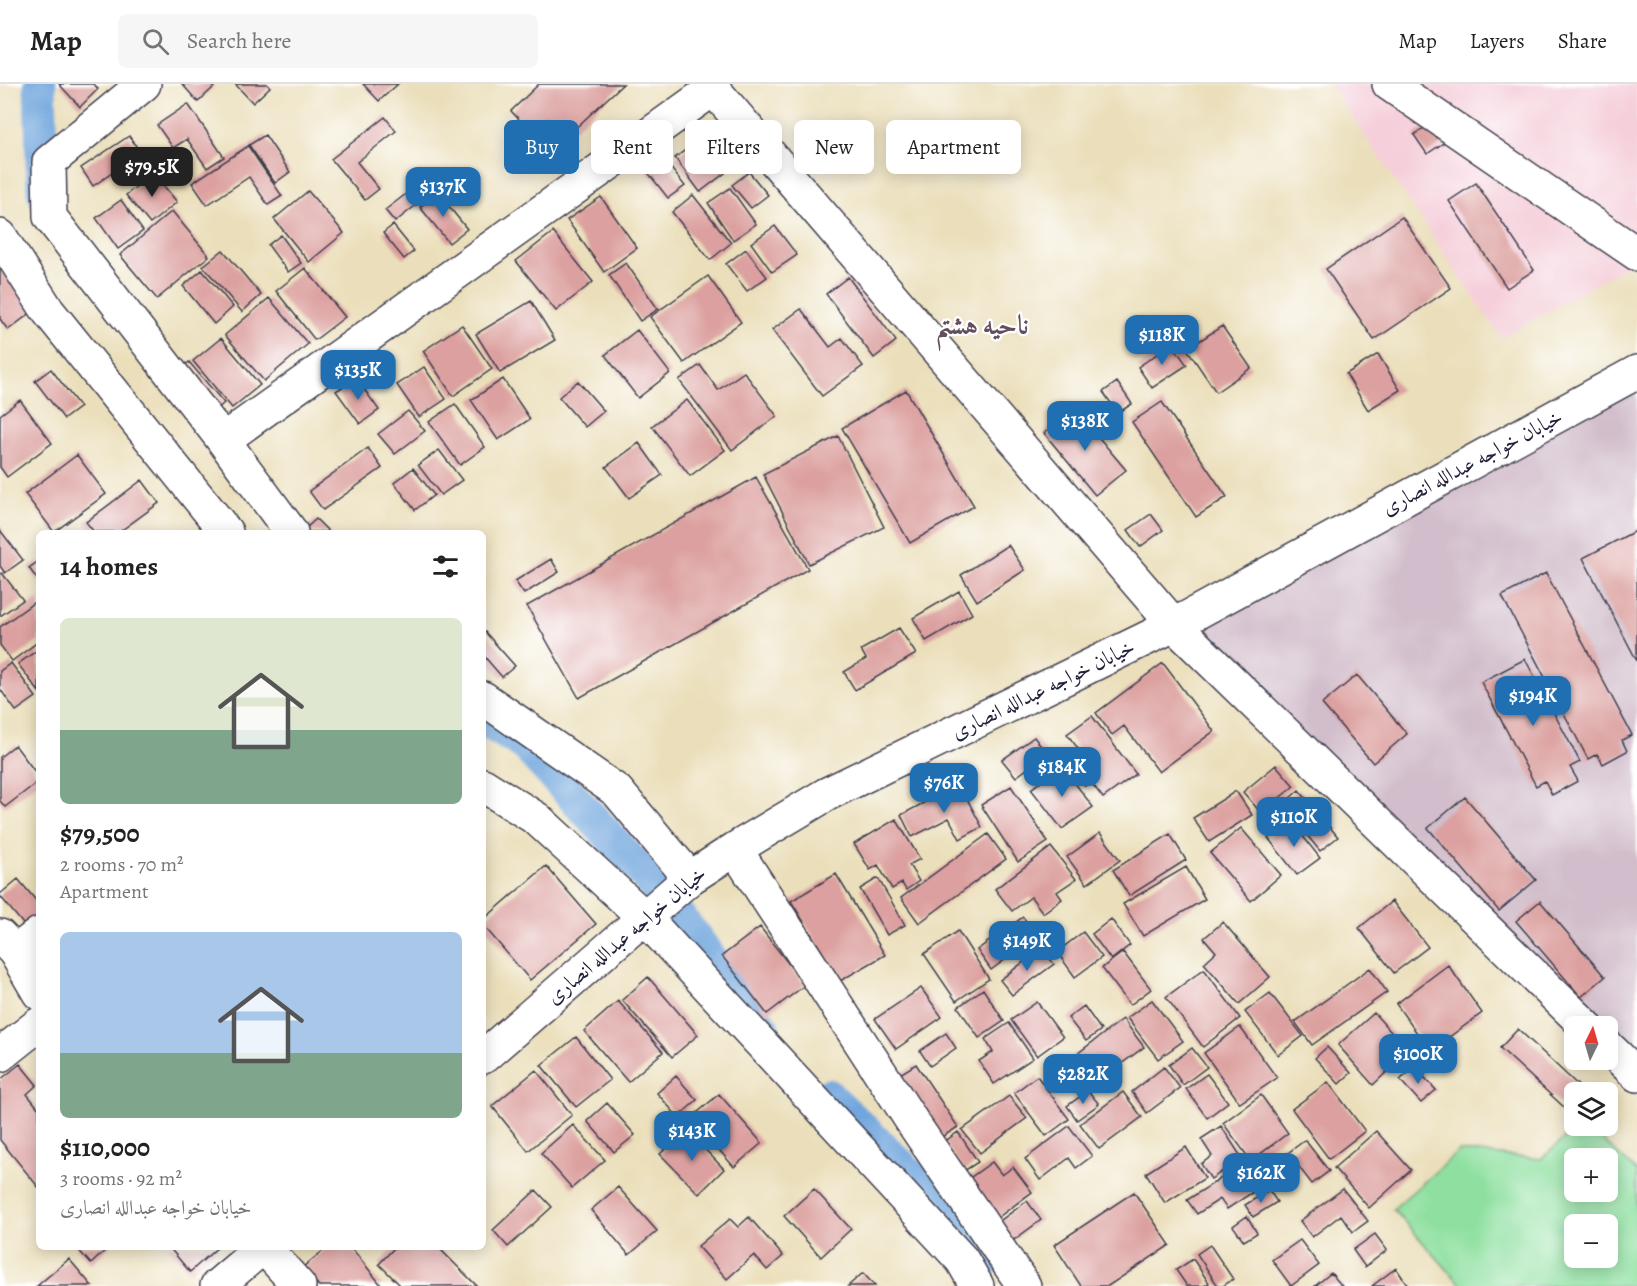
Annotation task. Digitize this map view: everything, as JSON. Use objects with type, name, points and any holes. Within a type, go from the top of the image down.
[{"type":"street","points":[[144,84],[49,162],[50,217],[223,440],[290,530]]},
{"type":"street","points":[[1389,84],[1637,254]]},
{"type":"street","points":[[223,440],[711,86],[1174,625],[1576,1016]]},
{"type":"street","points":[[0,236],[48,311],[224,530]]},
{"type":"street","name":"خیابان خواجه عبدالله انصاری","points":[[486,1054],[690,878],[735,849],[827,795],[1174,625],[1637,372]]},
{"type":"street","points":[[486,700],[617,791],[690,878]]},
{"type":"street","points":[[486,787],[537,819],[644,917],[962,1260],[977,1286]]},
{"type":"street","points":[[735,849],[915,1126],[1024,1286]]},
{"type":"street","points":[[18,940],[36,985]]},
{"type":"street","points":[[0,1055],[36,1026]]},
{"type":"street","points":[[1618,1057],[1637,1075]]},
{"type":"street","points":[[217,1286],[260,1250]]},
{"type":"street","points":[[267,1250],[299,1286]]},
{"type":"shaded area","points":[[1330,84],[1637,84],[1637,260],[1501,338]]},
{"type":"shaded area","points":[[1637,356],[1637,1098],[1610,1070],[1618,1070],[1618,1016],[1565,1016],[1174,625]]},
{"type":"green space","points":[[1567,1136],[1598,1136],[1611,1148],[1564,1148],[1564,1202],[1618,1202],[1618,1154],[1637,1172],[1637,1286],[1462,1286],[1393,1209],[1459,1151],[1541,1159]]},
{"type":"building","points":[[59,84],[94,84],[98,89],[80,107]]},
{"type":"building","points":[[182,84],[211,84],[214,87],[198,102]]},
{"type":"building","points":[[235,84],[267,84],[270,87],[253,103]]},
{"type":"building","points":[[363,84],[398,84],[379,101]]},
{"type":"building","points":[[539,84],[623,84],[579,125],[579,120],[520,120],[511,111]]},
{"type":"building","points":[[188,104],[224,157],[207,168],[187,139],[173,148],[157,125]]},
{"type":"building","points":[[385,117],[396,131],[357,162],[379,189],[365,200],[331,159]]},
{"type":"building","points":[[1436,120],[1449,139],[1427,154],[1414,135]]},
{"type":"building","points":[[265,135],[290,172],[275,183],[249,145]]},
{"type":"building","points":[[129,136],[141,153],[93,186],[81,168]]},
{"type":"building","points":[[248,146],[282,196],[268,205],[249,177],[207,205],[192,183]]},
{"type":"building","points":[[685,150],[685,172],[675,158]]},
{"type":"building","points":[[673,171],[685,186],[668,198],[649,174],[673,174]]},
{"type":"building","points":[[153,173],[177,202],[150,224],[126,195]]},
{"type":"building","points":[[687,174],[724,174],[700,192]]},
{"type":"building","points":[[746,174],[751,174],[768,195],[751,208],[732,185]]},
{"type":"building","points":[[1476,183],[1534,270],[1507,288],[1449,201]]},
{"type":"building","points":[[730,188],[756,224],[733,240],[708,203]]},
{"type":"building","points":[[308,191],[344,233],[309,262],[274,219]]},
{"type":"building","points":[[410,191],[420,202],[395,222],[385,210]]},
{"type":"building","points":[[438,193],[467,229],[449,243],[420,207]]},
{"type":"building","points":[[693,195],[731,243],[710,260],[672,212]]},
{"type":"building","points":[[601,197],[637,248],[604,272],[567,220]]},
{"type":"building","points":[[121,200],[143,231],[118,249],[96,218]]},
{"type":"building","points":[[172,211],[209,256],[157,299],[120,255]]},
{"type":"building","points":[[1402,217],[1451,288],[1374,340],[1326,269]]},
{"type":"building","points":[[393,225],[414,251],[404,259],[383,233]]},
{"type":"building","points":[[775,226],[797,255],[772,272],[751,243]]},
{"type":"building","points":[[553,232],[593,282],[556,311],[516,261]]},
{"type":"building","points":[[281,235],[301,263],[288,272],[268,245]]},
{"type":"building","points":[[746,249],[767,277],[747,291],[726,264]]},
{"type":"building","points":[[223,250],[261,295],[242,312],[203,266]]},
{"type":"building","points":[[626,263],[658,309],[640,321],[609,275]]},
{"type":"building","points":[[0,267],[33,311],[8,330],[0,319]]},
{"type":"building","points":[[305,268],[345,317],[315,340],[276,291]]},
{"type":"building","points":[[202,270],[233,307],[214,324],[183,286]]},
{"type":"building","points":[[708,276],[741,322],[684,363],[650,317]]},
{"type":"building","points":[[848,277],[896,341],[874,358],[826,294]]},
{"type":"building","points":[[269,298],[308,344],[264,381],[225,335]]},
{"type":"building","points":[[531,301],[555,340],[500,373],[476,334]]},
{"type":"building","points":[[801,309],[830,347],[842,338],[863,366],[822,396],[772,330]]},
{"type":"building","points":[[462,325],[492,369],[453,396],[423,351]]},
{"type":"building","points":[[1222,326],[1251,368],[1216,392],[1187,349]]},
{"type":"building","points":[[637,330],[670,373],[638,398],[605,355]]},
{"type":"building","points":[[221,338],[260,385],[232,408],[193,361]]},
{"type":"building","points":[[1172,344],[1187,365],[1152,388],[1138,367]]},
{"type":"building","points":[[1378,354],[1400,390],[1368,410],[1346,374]]},
{"type":"building","points":[[189,362],[224,403],[214,412],[179,370]]},
{"type":"building","points":[[700,365],[718,390],[744,372],[777,416],[732,450],[679,380]]},
{"type":"building","points":[[424,367],[446,399],[419,417],[397,385]]},
{"type":"building","points":[[51,369],[80,407],[64,419],[35,381]]},
{"type":"building","points":[[356,378],[379,410],[360,424],[336,391]]},
{"type":"building","points":[[503,379],[530,419],[498,440],[471,400]]},
{"type":"building","points":[[578,381],[604,411],[585,427],[559,397]]},
{"type":"building","points":[[1117,382],[1132,404],[1118,413],[1103,392]]},
{"type":"building","points":[[906,390],[974,506],[910,543],[842,428]]},
{"type":"building","points":[[20,400],[52,443],[7,477],[0,467],[0,415]]},
{"type":"building","points":[[687,400],[725,450],[690,476],[652,426]]},
{"type":"building","points":[[1162,402],[1227,497],[1196,517],[1132,422]]},
{"type":"building","points":[[455,404],[485,447],[460,465],[429,422]]},
{"type":"building","points":[[1074,408],[1126,470],[1095,495],[1044,433]]},
{"type":"building","points":[[408,411],[425,431],[395,454],[378,434]]},
{"type":"building","points":[[838,436],[884,527],[809,564],[763,474]]},
{"type":"building","points":[[639,443],[662,475],[629,498],[606,467]]},
{"type":"building","points":[[368,448],[382,468],[323,510],[309,491]]},
{"type":"building","points":[[439,450],[462,480],[441,495],[418,465]]},
{"type":"building","points":[[77,455],[106,494],[57,530],[52,530],[25,494]]},
{"type":"building","points":[[413,468],[434,495],[415,510],[394,483]]},
{"type":"building","points":[[756,477],[808,569],[579,698],[527,606]]},
{"type":"building","points":[[142,480],[159,503],[122,530],[92,530],[86,522]]},
{"type":"building","points":[[1151,514],[1163,530],[1140,547],[1128,530]]},
{"type":"building","points":[[316,519],[327,530],[304,530]]},
{"type":"building","points":[[0,530],[23,560],[5,573],[0,566]]},
{"type":"building","points":[[1637,530],[1637,661],[1583,558]]},
{"type":"building","points":[[1008,545],[1025,570],[977,601],[961,575]]},
{"type":"building","points":[[551,559],[559,572],[524,594],[515,581]]},
{"type":"building","points":[[36,563],[36,578],[29,568]]},
{"type":"building","points":[[2,573],[23,600],[0,616],[0,574]]},
{"type":"building","points":[[1546,573],[1632,735],[1622,740],[1627,751],[1603,764],[1597,754],[1588,759],[1502,596]]},
{"type":"building","points":[[959,591],[972,614],[926,641],[913,618]]},
{"type":"building","points":[[36,601],[36,643],[12,661],[0,645],[0,627]]},
{"type":"building","points":[[899,628],[916,654],[855,690],[844,672],[866,659],[861,650]]},
{"type":"building","points":[[486,633],[515,666],[502,677],[486,658]]},
{"type":"building","points":[[36,651],[36,688],[18,664]]},
{"type":"building","points":[[1525,659],[1580,762],[1570,767],[1578,781],[1552,795],[1545,781],[1536,786],[1481,682]]},
{"type":"building","points":[[11,663],[36,697],[16,711],[0,689],[0,671]]},
{"type":"building","points":[[1163,663],[1214,731],[1159,772],[1124,726],[1112,735],[1096,713]]},
{"type":"building","points":[[1357,675],[1407,734],[1373,763],[1322,704]]},
{"type":"building","points":[[1092,716],[1136,774],[1103,798],[1090,781],[1085,786],[1066,761],[1080,751],[1067,734]]},
{"type":"building","points":[[1034,737],[1047,754],[1016,777],[1002,760]]},
{"type":"building","points":[[15,745],[36,773],[36,783],[5,807],[0,801],[0,757]]},
{"type":"building","points":[[1276,765],[1294,786],[1261,813],[1243,792]]},
{"type":"building","points":[[1062,766],[1093,807],[1062,829],[1031,789]]},
{"type":"building","points":[[959,784],[982,827],[960,839],[949,818],[912,837],[901,815]]},
{"type":"building","points":[[1011,786],[1048,842],[1018,862],[981,805]]},
{"type":"building","points":[[1299,790],[1338,837],[1320,851],[1282,805]]},
{"type":"building","points":[[1236,791],[1252,815],[1209,842],[1193,818]]},
{"type":"building","points":[[1465,797],[1536,880],[1499,911],[1428,828]]},
{"type":"building","points":[[896,819],[920,859],[909,865],[919,881],[906,890],[902,883],[892,889],[878,865],[870,870],[854,844]]},
{"type":"building","points":[[1291,821],[1320,858],[1297,875],[1268,838]]},
{"type":"building","points":[[1241,828],[1281,875],[1251,901],[1210,853]]},
{"type":"building","points":[[1100,833],[1120,860],[1087,884],[1067,857]]},
{"type":"building","points":[[988,834],[1006,859],[919,923],[901,898]]},
{"type":"building","points":[[1170,834],[1186,860],[1129,896],[1113,870]]},
{"type":"building","points":[[1051,847],[1076,879],[1057,892],[1062,899],[1043,913],[1031,897],[1012,911],[995,889]]},
{"type":"building","points":[[546,866],[596,924],[530,980],[486,929],[486,917]]},
{"type":"building","points":[[1186,867],[1205,899],[1143,936],[1123,904]]},
{"type":"building","points":[[836,874],[885,955],[840,981],[791,901]]},
{"type":"building","points":[[878,878],[905,925],[887,935],[860,889]]},
{"type":"building","points":[[18,879],[36,900],[36,923],[28,930],[0,894]]},
{"type":"building","points":[[1392,901],[1428,947],[1394,973],[1359,928]]},
{"type":"building","points":[[1540,901],[1605,977],[1581,997],[1516,921]]},
{"type":"building","points":[[1023,917],[1037,936],[991,970],[977,950]]},
{"type":"building","points":[[1111,919],[1130,945],[1111,960],[1092,934]]},
{"type":"building","points":[[1223,922],[1270,977],[1239,1004],[1204,963],[1216,952],[1204,938]]},
{"type":"building","points":[[760,927],[805,985],[767,1014],[722,956]]},
{"type":"building","points":[[958,931],[989,979],[956,1001],[924,954]]},
{"type":"building","points":[[1083,932],[1102,957],[1075,977],[1057,952]]},
{"type":"building","points":[[1042,948],[1054,964],[1012,995],[1000,980]]},
{"type":"building","points":[[1123,952],[1151,989],[1130,1005],[1102,968]]},
{"type":"building","points":[[1448,965],[1482,1013],[1430,1051],[1396,1004]]},
{"type":"building","points":[[1370,968],[1387,992],[1312,1045],[1295,1022]]},
{"type":"building","points":[[1204,969],[1240,1018],[1203,1047],[1166,997]]},
{"type":"building","points":[[648,977],[698,1035],[672,1057],[622,1000]]},
{"type":"building","points":[[921,988],[942,1017],[896,1049],[875,1019]]},
{"type":"building","points":[[983,989],[1004,1021],[979,1038],[958,1007]]},
{"type":"building","points":[[1270,993],[1303,1036],[1278,1055],[1245,1012]]},
{"type":"building","points":[[1152,1000],[1183,1041],[1158,1059],[1127,1018]]},
{"type":"building","points":[[618,1001],[663,1052],[628,1082],[584,1031]]},
{"type":"building","points":[[1037,1002],[1063,1037],[1037,1056],[1011,1020]]},
{"type":"building","points":[[1084,1006],[1101,1030],[1086,1041],[1068,1018]]},
{"type":"building","points":[[1374,1013],[1399,1041],[1384,1055],[1394,1065],[1373,1085],[1338,1045]]},
{"type":"building","points":[[1123,1019],[1144,1047],[1094,1084],[1073,1057]]},
{"type":"building","points":[[1009,1023],[1033,1058],[994,1084],[979,1061],[993,1052],[985,1039]]},
{"type":"building","points":[[1240,1027],[1277,1078],[1240,1103],[1204,1053]]},
{"type":"building","points":[[1518,1029],[1574,1082],[1564,1082],[1564,1107],[1500,1048]]},
{"type":"building","points":[[946,1033],[956,1048],[930,1066],[920,1051]]},
{"type":"building","points":[[576,1037],[610,1080],[576,1107],[541,1065]]},
{"type":"building","points":[[1327,1047],[1351,1073],[1339,1084],[1315,1058]]},
{"type":"building","points":[[1192,1048],[1207,1067],[1183,1085],[1169,1065]]},
{"type":"building","points":[[20,1064],[36,1084],[27,1094],[36,1105],[36,1184],[0,1140],[0,1080]]},
{"type":"building","points":[[916,1064],[958,1127],[942,1137],[900,1074]]},
{"type":"building","points":[[1164,1067],[1180,1088],[1147,1113],[1132,1092]]},
{"type":"building","points":[[1415,1067],[1436,1090],[1421,1103],[1400,1080]]},
{"type":"building","points":[[536,1070],[572,1115],[528,1151],[492,1106]]},
{"type":"building","points":[[1207,1074],[1228,1102],[1207,1118],[1186,1089]]},
{"type":"building","points":[[676,1076],[697,1100],[678,1117],[657,1093]]},
{"type":"building","points":[[1037,1076],[1069,1119],[1046,1136],[1014,1093]]},
{"type":"building","points":[[1328,1082],[1365,1131],[1329,1159],[1292,1109]]},
{"type":"building","points":[[1088,1091],[1099,1104],[1077,1120],[1067,1106]]},
{"type":"building","points":[[1123,1092],[1142,1117],[1099,1149],[1080,1124]]},
{"type":"building","points":[[719,1094],[762,1143],[734,1167],[691,1118]]},
{"type":"building","points":[[1261,1095],[1288,1133],[1251,1161],[1223,1123]]},
{"type":"building","points":[[1009,1096],[1027,1118],[980,1153],[962,1130]]},
{"type":"building","points":[[607,1103],[635,1135],[614,1152],[587,1121]]},
{"type":"building","points":[[573,1125],[605,1160],[572,1188],[541,1153]]},
{"type":"building","points":[[1069,1126],[1092,1156],[1076,1168],[1069,1158],[1040,1180],[1025,1159]]},
{"type":"building","points":[[1221,1126],[1242,1158],[1211,1179],[1201,1164],[1212,1156],[1201,1139]]},
{"type":"building","points":[[686,1130],[724,1169],[699,1194],[660,1154]]},
{"type":"building","points":[[1376,1131],[1411,1170],[1369,1208],[1334,1168]]},
{"type":"building","points":[[958,1132],[978,1162],[964,1171],[944,1142]]},
{"type":"building","points":[[1305,1140],[1329,1171],[1312,1184],[1288,1153]]},
{"type":"building","points":[[1186,1147],[1205,1178],[1165,1203],[1146,1173]]},
{"type":"building","points":[[992,1162],[1002,1175],[1013,1167],[1032,1192],[996,1219],[967,1180]]},
{"type":"building","points":[[1237,1168],[1253,1192],[1227,1209],[1220,1199],[1197,1214],[1187,1200]]},
{"type":"building","points":[[618,1187],[657,1231],[629,1255],[591,1210]]},
{"type":"building","points":[[814,1189],[851,1229],[821,1257],[784,1216]]},
{"type":"building","points":[[1343,1189],[1368,1221],[1353,1232],[1341,1215],[1312,1237],[1300,1221]]},
{"type":"building","points":[[536,1190],[552,1207],[508,1247],[493,1230]]},
{"type":"building","points":[[1269,1190],[1277,1202],[1253,1217],[1245,1205]]},
{"type":"building","points":[[1134,1192],[1170,1245],[1108,1286],[1081,1286],[1054,1245]]},
{"type":"building","points":[[1027,1201],[1041,1220],[1011,1242],[997,1223]]},
{"type":"building","points":[[1247,1216],[1257,1233],[1244,1241],[1233,1226]]},
{"type":"building","points":[[749,1217],[783,1256],[767,1270],[754,1255],[727,1279],[698,1246],[730,1219],[738,1227]]},
{"type":"building","points":[[1375,1234],[1387,1250],[1365,1267],[1353,1250]]},
{"type":"building","points":[[1300,1240],[1319,1265],[1291,1286],[1272,1260]]},
{"type":"building","points":[[1210,1245],[1233,1279],[1223,1286],[1218,1286],[1197,1254]]},
{"type":"building","points":[[79,1250],[106,1250],[91,1264]]},
{"type":"building","points":[[171,1250],[215,1250],[190,1272]]},
{"type":"building","points":[[324,1250],[353,1250],[382,1286],[319,1286],[303,1267]]},
{"type":"building","points":[[392,1250],[441,1250],[477,1286],[401,1286],[379,1264]]},
{"type":"building","points":[[69,1259],[92,1286],[37,1286]]},
{"type":"building","points":[[1193,1259],[1209,1283],[1204,1286],[1187,1286],[1176,1270]]},
{"type":"building","points":[[1396,1268],[1407,1284],[1404,1286],[1372,1286]]},
{"type":"building","points":[[863,1273],[875,1286],[848,1286]]},
{"type":"building","points":[[1331,1273],[1342,1286],[1315,1286]]},
{"type":"waterway","points":[[40,84],[43,191]]},
{"type":"waterway","points":[[486,722],[524,744],[645,875],[693,934],[763,1028]]},
{"type":"waterway","points":[[828,1095],[985,1246],[992,1257]]},
{"type":"district","name":"ناحیه هشتم","points":[[982,325]]}]
